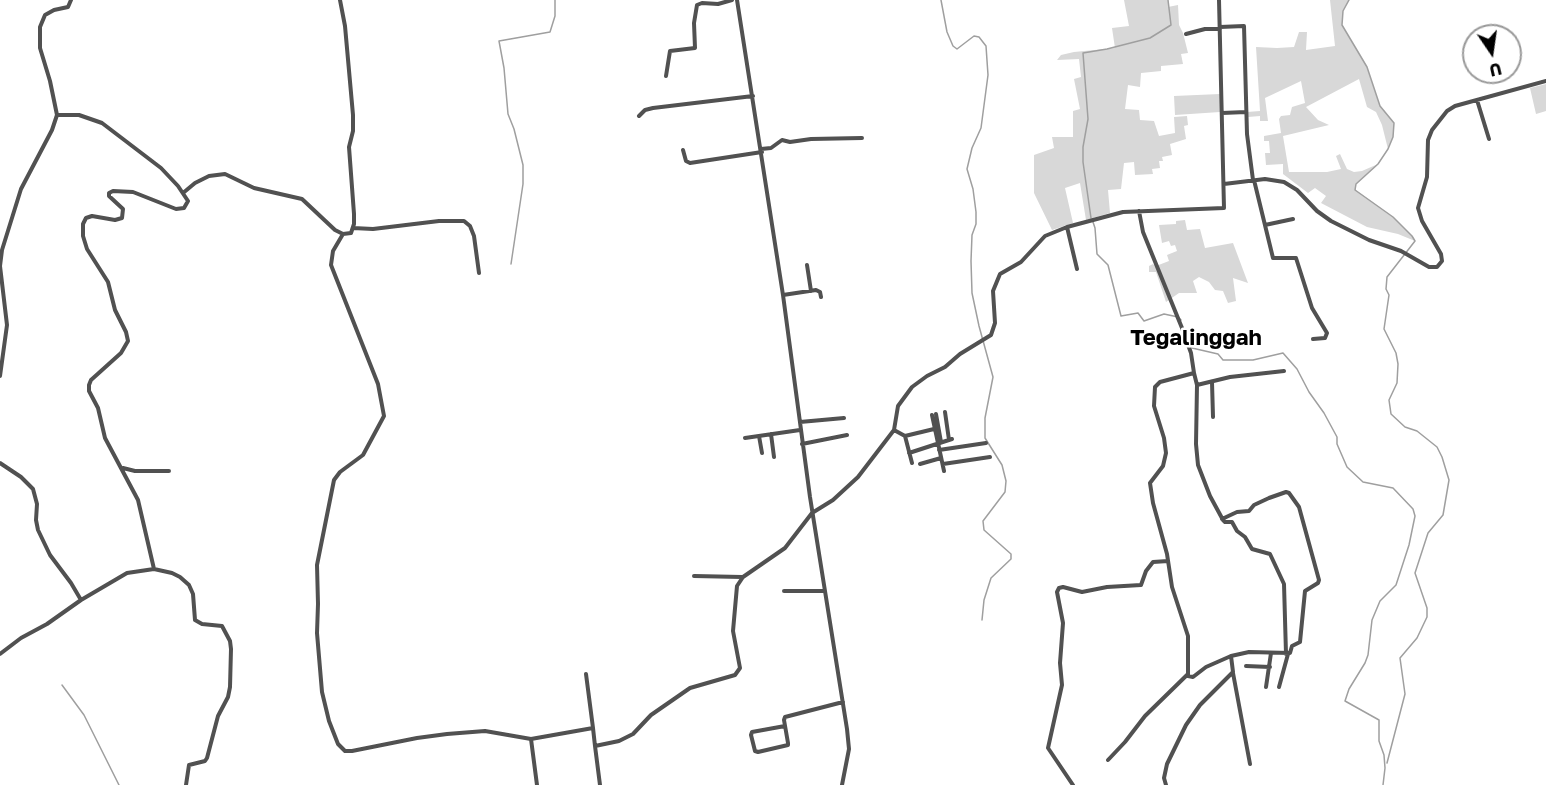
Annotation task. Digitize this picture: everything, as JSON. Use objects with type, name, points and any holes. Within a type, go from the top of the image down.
[{"type":"street","points":[[0,376],[7,324],[0,267],[2,250],[21,189],[52,130],[57,115],[40,48],[39,35],[45,15],[68,7],[71,0]]},
{"type":"street","points":[[183,193],[195,183],[209,176],[225,174],[254,188],[302,199],[331,227],[343,234],[351,232],[354,202],[349,147],[353,131],[353,115],[345,26],[340,0]]},
{"type":"street","points":[[666,76],[670,51],[695,48],[694,23],[698,5],[735,0],[753,96],[783,295],[812,513],[843,702],[849,749],[842,785]]},
{"type":"street","points":[[595,746],[627,738],[651,715],[690,688],[735,675],[740,668],[733,631],[735,593],[743,577],[785,548],[812,513],[833,500],[858,477],[894,430],[898,406],[907,392],[920,380],[945,367],[986,339],[994,327],[993,291],[997,277],[1004,270],[1021,262],[1045,236],[1067,227],[1122,212],[1224,208],[1219,0]]},
{"type":"street","points":[[1186,34],[1205,29],[1244,26],[1246,112],[1249,154],[1254,180],[1274,259],[1296,258],[1312,308],[1327,333],[1325,338],[1313,339]]},
{"type":"street","points":[[1224,184],[1272,179],[1284,182],[1297,190],[1317,211],[1331,221],[1369,240],[1410,255],[1432,268],[1437,267],[1442,262],[1441,254],[1422,221],[1418,208],[1427,177],[1428,140],[1432,130],[1447,111],[1459,105],[1546,81]]},
{"type":"street","points":[[639,116],[645,110],[652,108],[753,96]]},
{"type":"street","points":[[1477,100],[1489,139]]},
{"type":"street","points":[[1222,113],[1246,112]]},
{"type":"street","points":[[57,115],[79,115],[102,123],[161,168],[188,201],[188,205],[184,208],[176,209],[133,192],[113,191],[109,193],[109,196],[123,209],[122,218],[115,220],[92,216],[86,218],[83,224],[83,236],[87,249],[108,282],[115,310],[128,339],[121,353],[89,385],[89,391],[98,408],[105,438],[138,500],[154,569]]},
{"type":"street","points":[[683,150],[686,160],[690,163],[761,151],[771,148],[782,140],[790,142],[811,139],[862,138]]},
{"type":"street","points":[[1139,211],[1143,232],[1191,354],[1197,384],[1197,459],[1209,494],[1222,519],[1225,522],[1232,522],[1252,549],[1268,553],[1285,585],[1287,654],[1279,687]]},
{"type":"street","points":[[1265,225],[1293,219]]},
{"type":"street","points":[[353,228],[373,229],[439,220],[464,221],[470,226],[474,236],[479,273]]},
{"type":"street","points":[[1067,227],[1077,269]]},
{"type":"street","points":[[343,234],[331,256],[331,268],[378,384],[384,416],[363,455],[340,472],[334,480],[317,565],[316,633],[322,692],[329,721],[339,746],[345,751],[352,751],[417,738],[485,731],[531,739],[593,728]]},
{"type":"street","points":[[807,265],[811,291]]},
{"type":"street","points":[[783,295],[819,291],[821,297]]},
{"type":"street","points":[[1197,384],[1230,377],[1284,371]]},
{"type":"street","points":[[1108,760],[1145,716],[1188,674],[1189,644],[1172,587],[1150,483],[1163,466],[1166,453],[1154,406],[1154,392],[1157,384],[1194,373]]},
{"type":"street","points":[[1212,382],[1213,417]]},
{"type":"street","points":[[939,446],[950,440],[945,412]]},
{"type":"street","points":[[939,446],[934,429],[934,414],[944,471]]},
{"type":"street","points":[[799,422],[844,418]]},
{"type":"street","points":[[894,430],[905,436],[934,429]]},
{"type":"street","points":[[746,438],[801,430]]},
{"type":"street","points":[[771,434],[774,457]]},
{"type":"street","points":[[802,444],[847,435]]},
{"type":"street","points":[[759,436],[762,453]]},
{"type":"street","points":[[905,436],[912,463]]},
{"type":"street","points":[[909,453],[939,446],[986,443]]},
{"type":"street","points":[[943,464],[990,457]]},
{"type":"street","points":[[920,464],[941,458]]},
{"type":"street","points":[[0,463],[21,477],[33,489],[39,530],[50,555],[71,582],[81,600]]},
{"type":"street","points":[[123,468],[135,471],[169,471]]},
{"type":"street","points":[[1188,674],[1192,678],[1206,667],[1231,656],[1249,652],[1291,653],[1292,646],[1300,642],[1305,591],[1319,580],[1299,507],[1290,494],[1286,492],[1254,505],[1249,511],[1237,512],[1222,519]]},
{"type":"street","points":[[1073,785],[1048,748],[1062,685],[1060,663],[1063,623],[1057,596],[1058,590],[1066,587],[1082,592],[1107,587],[1141,585],[1146,571],[1153,562],[1168,561]]},
{"type":"street","points":[[0,654],[21,638],[48,624],[81,600],[127,573],[154,569],[172,573],[186,582],[193,594],[195,620],[202,624],[222,626],[230,641],[231,650],[228,697],[218,716],[207,758],[205,761],[189,765],[186,785]]},
{"type":"street","points":[[694,576],[743,577]]},
{"type":"street","points":[[784,591],[825,591]]},
{"type":"street","points":[[1266,687],[1271,653]]},
{"type":"street","points":[[1231,656],[1250,764]]},
{"type":"street","points":[[1246,666],[1270,666]]},
{"type":"street","points":[[1166,785],[1165,769],[1186,725],[1219,684],[1233,673]]},
{"type":"street","points":[[586,674],[600,785]]},
{"type":"street","points":[[785,726],[752,732],[755,751],[787,746],[788,743],[784,719],[789,715],[843,702]]},
{"type":"street","points":[[531,739],[537,785]]},
{"type":"shaded area","points":[[1124,0],[1168,0],[1168,7],[1178,5],[1179,25],[1188,53],[1181,54],[1183,64],[1161,66],[1161,71],[1141,73],[1140,87],[1128,85],[1125,109],[1139,110],[1140,120],[1154,121],[1159,136],[1175,133],[1174,117],[1187,116],[1188,125],[1184,126],[1186,139],[1170,144],[1172,155],[1162,157],[1163,161],[1159,161],[1160,168],[1152,169],[1153,174],[1135,175],[1134,162],[1124,163],[1121,189],[1108,190],[1110,213],[1086,220],[1080,183],[1065,188],[1073,223],[1052,230],[1034,193],[1034,155],[1054,148],[1052,137],[1073,137],[1073,111],[1080,109],[1074,79],[1081,77],[1079,59],[1057,60],[1061,55],[1074,52],[1115,48],[1112,28],[1129,26]]},
{"type":"shaded area","points":[[1330,0],[1349,0],[1343,11],[1342,25],[1367,67],[1380,106],[1394,123],[1393,137],[1388,149],[1382,125],[1376,112],[1367,107],[1359,79],[1306,107],[1318,120],[1329,125],[1283,136],[1289,172],[1327,172],[1341,169],[1336,156],[1340,154],[1347,169],[1354,172],[1378,164],[1356,184],[1356,190],[1393,217],[1415,241],[1398,234],[1367,227],[1321,203],[1326,196],[1315,188],[1308,193],[1283,174],[1283,164],[1266,165],[1265,153],[1270,153],[1269,141],[1264,141],[1264,136],[1281,133],[1279,119],[1281,116],[1290,115],[1292,107],[1305,103],[1301,81],[1265,98],[1268,121],[1260,121],[1260,116],[1248,117],[1247,112],[1260,111],[1256,47],[1294,47],[1299,32],[1307,32],[1306,50],[1335,46]]},
{"type":"shaded area","points":[[1546,84],[1546,111],[1536,114],[1530,88]]},
{"type":"shaded area","points":[[1220,94],[1220,112],[1175,115],[1174,96]]},
{"type":"shaded area","points":[[1185,220],[1187,230],[1200,229],[1205,248],[1233,243],[1248,283],[1233,278],[1236,301],[1228,303],[1223,291],[1215,290],[1209,282],[1199,277],[1193,281],[1197,293],[1179,293],[1166,302],[1156,272],[1149,272],[1149,266],[1169,261],[1167,255],[1177,251],[1175,245],[1171,246],[1169,241],[1162,243],[1159,225],[1176,224],[1176,221]]},
{"type":"waterway","points":[[511,264],[523,184],[523,165],[508,114],[499,41],[550,32],[555,16],[555,0]]},
{"type":"waterway","points":[[941,0],[947,32],[953,46],[957,49],[974,36],[979,37],[986,46],[988,75],[981,128],[972,148],[967,169],[976,212],[976,224],[972,235],[972,293],[993,377],[985,418],[985,438],[1002,465],[1006,481],[1005,492],[983,521],[984,530],[1011,554],[1011,559],[991,578],[984,600],[982,620]]},
{"type":"waterway","points":[[1091,218],[1083,162],[1088,119],[1083,53],[1150,38],[1171,25],[1168,0]]},
{"type":"waterway","points":[[1349,0],[1343,11],[1342,25],[1367,67],[1380,106],[1394,123],[1393,137],[1388,149],[1378,164],[1356,184],[1355,190],[1393,217],[1415,241],[1387,277],[1386,289],[1389,295],[1384,329],[1396,353],[1398,364],[1397,383],[1389,400],[1391,414],[1405,427],[1417,431],[1437,447],[1449,480],[1443,515],[1428,533],[1415,573],[1427,608],[1427,617],[1417,638],[1400,658],[1405,694],[1387,763]]},
{"type":"waterway","points":[[1093,222],[1097,254],[1108,265],[1121,316],[1138,313],[1144,321],[1164,314],[1178,317],[1181,320]]},
{"type":"waterway","points":[[1187,336],[1192,348],[1218,354],[1223,360],[1253,360],[1283,353],[1297,369],[1309,392],[1324,413],[1337,437],[1337,444],[1347,467],[1363,482],[1393,488],[1413,509],[1415,516],[1409,545],[1396,585],[1380,601],[1372,620],[1368,655],[1345,701],[1379,720],[1379,741],[1384,755],[1385,768]]},
{"type":"waterway","points":[[62,685],[84,715],[119,785]]},
{"type":"waterway","points":[[1383,785],[1385,768]]},
{"type":"district","name":"Tegalinggah","points":[[1196,338]]}]
